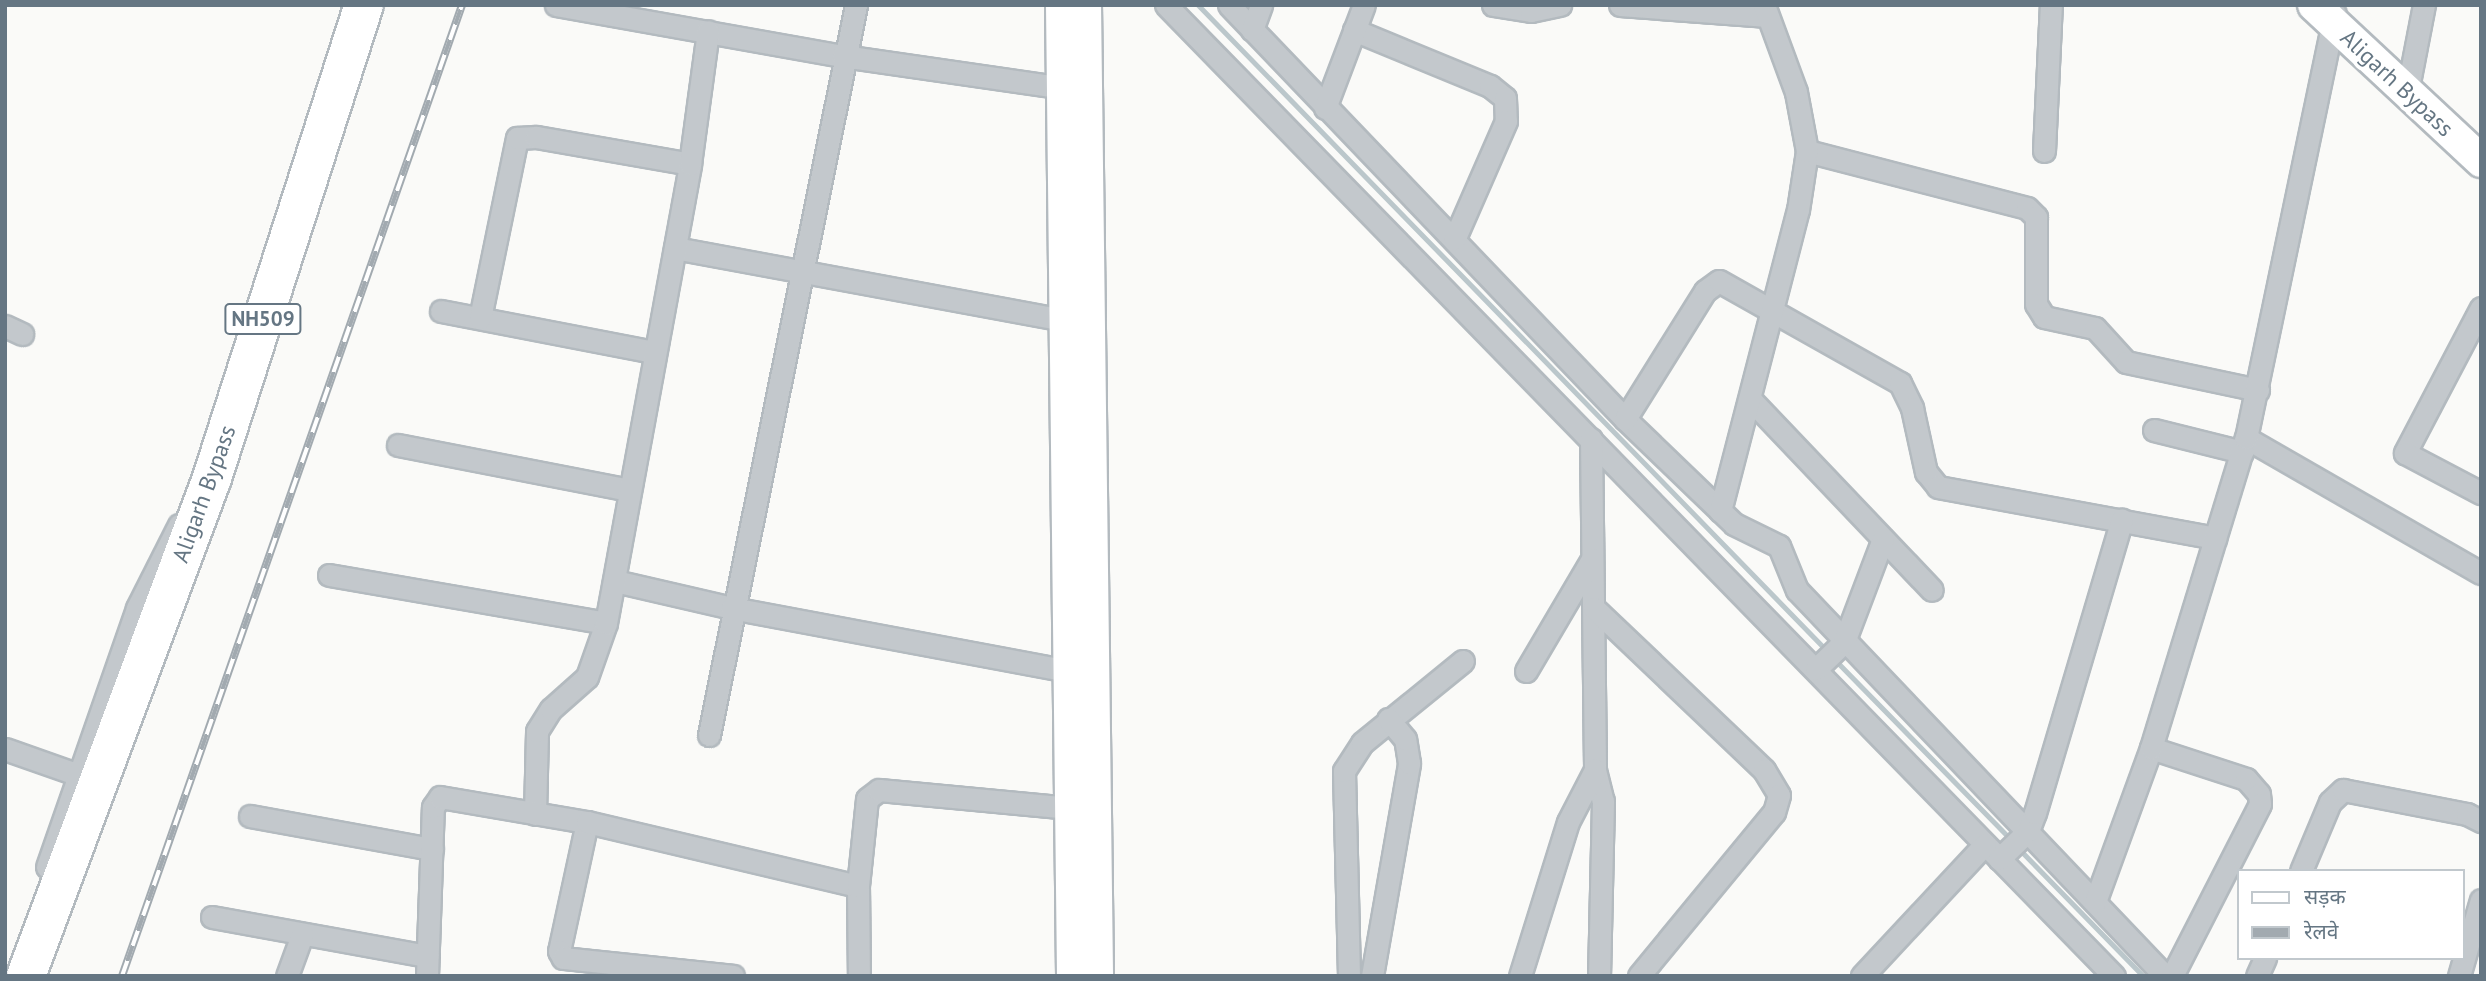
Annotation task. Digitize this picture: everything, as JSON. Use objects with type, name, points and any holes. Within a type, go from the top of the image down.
[{"type":"highway","name":"Aligarh Bypass","points":[[26,976],[212,478],[356,8]]},
{"type":"main road","points":[[1062,5],[1073,976]]},
{"type":"main road","points":[[1086,5],[1097,976]]},
{"type":"main road","name":"Aligarh Bypass","points":[[2328,11],[2407,93],[2481,160]]},
{"type":"street","points":[[556,5],[666,14],[708,31],[843,56],[1064,88]]},
{"type":"street","points":[[709,735],[843,56],[856,5]]},
{"type":"street","points":[[1166,5],[1591,439],[1831,656],[2008,844],[2113,976]]},
{"type":"street","points":[[1228,5],[1325,108],[1455,238],[1625,419],[1720,511],[1749,534],[1779,546],[1795,587],[1831,656],[2008,844],[2095,902],[2165,976]]},
{"type":"street","points":[[1252,30],[1261,5]]},
{"type":"street","points":[[1325,108],[1363,5]]},
{"type":"street","points":[[1493,5],[1531,11],[1560,5]]},
{"type":"street","points":[[1620,5],[1766,11],[1796,92],[1807,151],[1773,309],[1720,511]]},
{"type":"street","points":[[2044,151],[2051,5]]},
{"type":"street","points":[[2407,93],[2424,5]]},
{"type":"street","points":[[2095,902],[2151,748],[2244,445],[2258,390],[2328,11]]},
{"type":"street","points":[[1354,30],[1490,86],[1505,98],[1506,121],[1455,238]]},
{"type":"street","points":[[535,814],[537,731],[551,709],[587,677],[606,623],[653,352],[690,164],[708,31]]},
{"type":"street","points":[[480,318],[517,138],[536,136],[690,164]]},
{"type":"street","points":[[1807,151],[2026,208],[2036,217],[2036,304],[2044,317],[2095,328],[2126,362],[2258,390]]},
{"type":"street","points":[[675,248],[803,269],[1065,320]]},
{"type":"street","points":[[1625,419],[1713,282],[1773,309],[1900,383],[1912,408],[1928,477],[1938,487],[2215,538]]},
{"type":"street","points":[[2481,308],[2405,453],[2481,493]]},
{"type":"street","points":[[441,311],[653,352]]},
{"type":"street","points":[[1751,400],[1932,590]]},
{"type":"street","points":[[2154,430],[2244,445],[2481,573]]},
{"type":"street","points":[[1591,439],[1595,770],[1603,801],[1600,976]]},
{"type":"street","points":[[398,445],[629,490]]},
{"type":"street","points":[[9,976],[137,608],[171,536],[212,478]]},
{"type":"street","points":[[1862,976],[2008,844],[2122,520]]},
{"type":"street","points":[[1831,656],[1883,538]]},
{"type":"street","points":[[1526,671],[1593,557]]},
{"type":"street","points":[[329,575],[606,623]]},
{"type":"street","points":[[615,581],[732,608],[1068,671]]},
{"type":"street","points":[[1594,608],[1764,770],[1779,795],[1774,812],[1639,976]]},
{"type":"street","points":[[1349,976],[1344,771],[1362,743],[1388,719],[1463,661]]},
{"type":"street","points":[[1372,976],[1409,763],[1405,739],[1388,719]]},
{"type":"street","points":[[2151,748],[2246,779],[2259,794],[2260,804],[2172,976]]},
{"type":"street","points":[[5,749],[79,775]]},
{"type":"street","points":[[1520,976],[1568,822],[1595,770]]},
{"type":"street","points":[[859,976],[858,886],[867,799],[879,790],[1070,808]]},
{"type":"street","points":[[2302,869],[2330,802],[2343,790],[2467,814],[2481,821]]},
{"type":"street","points":[[212,917],[302,935],[427,966],[433,807],[440,797],[587,822],[858,886]]},
{"type":"street","points":[[250,816],[432,849]]},
{"type":"street","points":[[587,822],[559,951],[563,958],[733,976]]},
{"type":"street","points":[[2465,955],[2481,900]]},
{"type":"street","points":[[287,976],[302,935]]},
{"type":"waterway","points":[[1198,5],[1828,652]]},
{"type":"waterway","points":[[1835,660],[2012,841]]},
{"type":"waterway","points":[[2018,848],[2143,976]]},
{"type":"railway","points":[[122,976],[462,5]]}]
